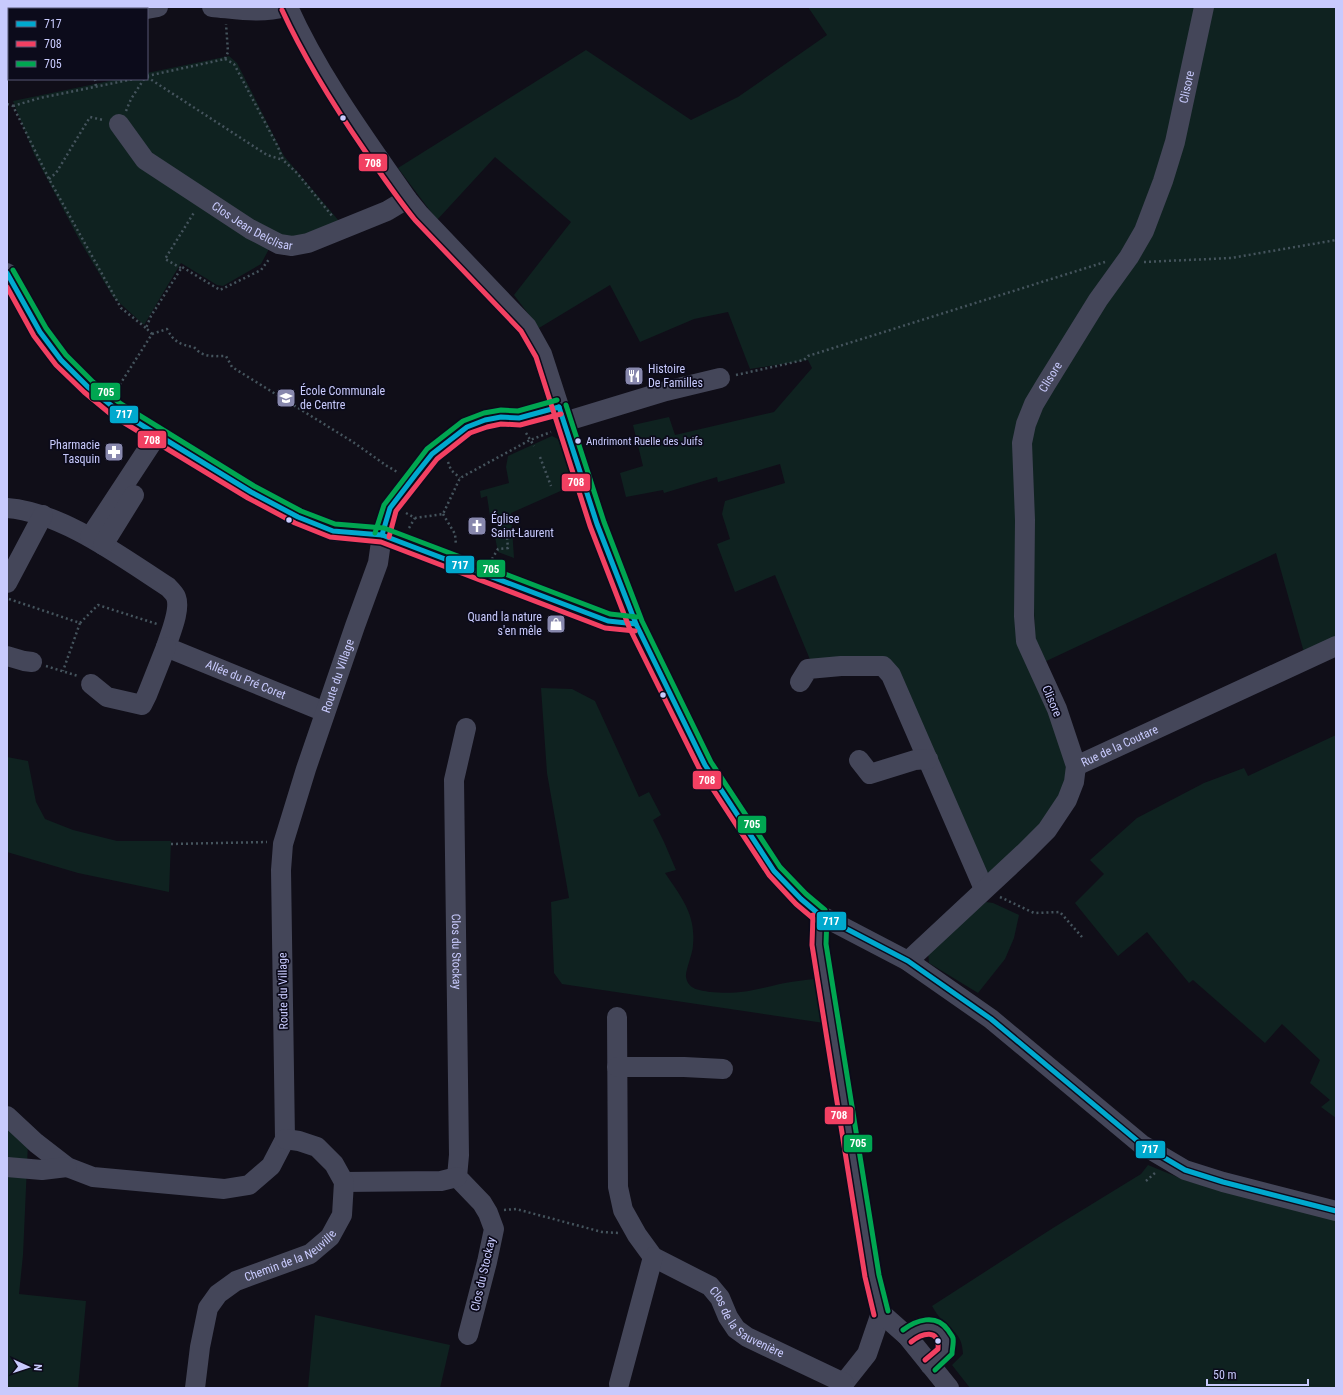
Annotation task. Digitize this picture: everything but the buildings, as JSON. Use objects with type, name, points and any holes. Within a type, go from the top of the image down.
[{"type":"street","points":[[148,9],[158,7]]},
{"type":"street","points":[[218,8],[273,11],[285,7]]},
{"type":"street","points":[[288,7],[324,77],[407,199],[420,215],[526,327],[542,354],[597,524],[636,624],[705,765],[774,871],[801,899],[820,914],[908,961],[991,1019],[1141,1144],[1168,1161],[1185,1170],[1223,1182],[1336,1211]]},
{"type":"street","name":"Clisore","points":[[1076,766],[1056,709],[1026,641],[1024,616],[1025,520],[1022,443],[1026,424],[1034,404],[1098,300],[1129,257],[1144,232],[1165,175],[1175,142],[1204,7]]},
{"type":"street","name":"Clos Jean Delclisar","points":[[119,124],[145,160],[250,229],[279,244],[292,246],[308,243],[387,211],[407,199]]},
{"type":"street","points":[[7,273],[40,332],[61,360],[88,386],[117,410],[251,492],[298,517],[332,531],[382,535],[608,621],[636,624]]},
{"type":"street","name":"Route du Village","points":[[7,1116],[36,1143],[67,1167],[93,1177],[224,1189],[249,1185],[271,1166],[285,1139],[281,877],[283,844],[306,769],[378,563],[382,535],[390,508],[432,454],[467,427],[486,420],[502,417],[563,419],[720,378]]},
{"type":"street","points":[[97,541],[162,438]]},
{"type":"street","points":[[7,508],[43,515],[97,541],[168,587],[176,596],[177,607],[169,638],[142,705],[107,697],[91,684]]},
{"type":"street","points":[[7,583],[43,515]]},
{"type":"street","name":"Allée du Pré Coret","points":[[169,638],[326,712]]},
{"type":"street","name":"Rue de la Coutare","points":[[908,961],[1047,830],[1067,800],[1074,782],[1076,766],[1336,646]]},
{"type":"street","points":[[7,656],[32,662]]},
{"type":"street","points":[[800,682],[808,669],[841,666],[883,666],[892,675],[984,889]]},
{"type":"street","name":"Clos du Stockay","points":[[466,728],[454,780],[457,1177],[482,1203],[488,1213],[494,1229],[488,1262],[468,1335]]},
{"type":"street","points":[[859,760],[870,774],[915,760],[928,759]]},
{"type":"street","points":[[820,914],[819,944],[872,1276],[881,1313],[866,1354],[842,1386]]},
{"type":"street","name":"Clos de la Sauvenière","points":[[617,1017],[618,1187],[623,1210],[637,1235],[652,1257],[710,1286],[720,1298],[728,1317],[736,1329],[747,1337],[842,1386]]},
{"type":"street","points":[[617,1067],[684,1067],[723,1069]]},
{"type":"street","points":[[285,1139],[299,1140],[316,1147],[334,1164],[344,1182],[441,1181],[457,1177]]},
{"type":"street","points":[[7,1168],[42,1170],[67,1167]]},
{"type":"street","name":"Chemin de la Neuville","points":[[195,1388],[200,1347],[208,1308],[215,1298],[218,1294],[236,1281],[310,1254],[330,1237],[342,1215],[344,1182]]},
{"type":"street","points":[[619,1384],[652,1257]]},
{"type":"street","points":[[881,1313],[907,1336],[948,1388]]},
{"type":"street","points":[[907,1336],[916,1329],[926,1326],[938,1329],[946,1340],[945,1352],[930,1365]]},
{"type":"path","points":[[218,8],[228,52],[225,59]]},
{"type":"path","points":[[148,77],[225,59],[234,64],[278,147],[283,160]]},
{"type":"path","points":[[148,78],[267,155],[283,160],[297,173],[343,228]]},
{"type":"path","points":[[95,80],[96,87]]},
{"type":"path","points":[[7,104],[13,106],[40,98],[129,80]]},
{"type":"path","points":[[49,179],[56,173],[90,117],[119,124],[131,99],[143,80]]},
{"type":"path","points":[[13,106],[49,179],[121,308],[152,334]]},
{"type":"path","points":[[203,199],[165,259],[181,268],[182,267],[220,290],[261,270],[279,244]]},
{"type":"path","points":[[720,378],[804,360],[808,356],[1121,257],[1129,257],[1142,262],[1231,258],[1336,240]]},
{"type":"path","points":[[146,328],[151,316],[181,268]]},
{"type":"path","points":[[108,403],[152,334],[166,329],[170,335],[182,345],[194,347],[200,354],[210,356],[226,356],[232,367],[353,442],[387,466],[412,480]]},
{"type":"path","points":[[443,514],[460,478],[530,440],[551,432],[563,419]]},
{"type":"path","points":[[530,440],[534,446]]},
{"type":"path","points":[[540,457],[551,486]]},
{"type":"path","points":[[448,462],[451,470],[460,478]]},
{"type":"path","points":[[402,511],[415,518],[443,514]]},
{"type":"path","points":[[443,514],[455,534],[456,544]]},
{"type":"path","points":[[410,528],[415,518]]},
{"type":"path","points":[[495,553],[498,549],[508,548],[506,528]]},
{"type":"path","points":[[7,599],[80,623]]},
{"type":"path","points":[[63,671],[80,623],[98,605],[169,638]]},
{"type":"path","points":[[32,662],[85,678],[91,684]]},
{"type":"path","points":[[171,844],[272,842],[283,844]]},
{"type":"path","points":[[984,889],[1034,913],[1060,912],[1082,937]]},
{"type":"path","points":[[488,1213],[506,1209],[516,1209],[602,1232],[637,1235]]},
{"type":"green space","points":[[808,7],[1197,7],[1167,154],[1148,212],[1034,395],[1020,634],[1069,758],[1064,802],[986,879],[890,660],[811,662],[775,575],[735,592],[717,544],[730,539],[722,514],[725,501],[785,483],[780,464],[718,482],[717,477],[664,493],[663,490],[626,497],[620,473],[643,466],[633,425],[669,417],[675,435],[774,412],[812,368],[808,360],[750,369],[728,312],[694,319],[640,342],[610,285],[539,328],[514,295],[571,222],[495,157],[437,220],[398,168],[586,50],[691,120],[738,97],[827,35]]},
{"type":"green space","points":[[1208,7],[1336,7],[1336,640],[1305,656],[1276,553],[1040,664],[1035,645],[1029,424],[1130,262]]},
{"type":"green space","points":[[229,56],[237,63],[284,156],[339,221],[298,238],[277,234],[261,264],[223,286],[217,285],[181,263],[144,325],[113,297],[80,241],[34,154],[13,101],[114,80],[148,80],[148,73]]},
{"type":"green space","points":[[552,436],[558,439],[574,485],[511,513],[514,558],[498,552],[494,532],[497,531],[495,516],[490,516],[487,496],[481,498],[480,491],[509,483],[506,467],[508,456]]},
{"type":"green space","points":[[541,688],[572,689],[595,701],[639,797],[649,792],[661,815],[653,820],[676,870],[665,873],[682,898],[690,915],[692,924],[693,948],[686,974],[689,985],[702,991],[731,993],[748,991],[789,982],[815,979],[824,1023],[562,984],[554,973],[551,902],[569,898],[547,773]]},
{"type":"green space","points":[[1336,735],[1336,1118],[1321,1107],[1330,1100],[1310,1083],[1320,1060],[1282,1024],[1265,1043],[1193,980],[1189,983],[1147,932],[1118,956],[1075,903],[1104,874],[1090,860],[1137,818],[1204,783],[1244,768],[1248,776]]},
{"type":"green space","points":[[7,757],[28,761],[36,802],[45,819],[73,830],[117,841],[171,841],[169,892],[78,873],[7,852]]},
{"type":"green space","points":[[986,902],[993,903],[1019,915],[1014,938],[1005,959],[978,993],[929,963],[928,951]]},
{"type":"green space","points":[[7,1125],[28,1143],[23,1255],[19,1294],[86,1301],[78,1388],[7,1388]]},
{"type":"green space","points":[[1148,1165],[1187,1181],[1336,1220],[1336,1388],[970,1388],[952,1365],[963,1354],[961,1342],[957,1334],[941,1318],[932,1306],[1053,1228],[1141,1174]]},
{"type":"green space","points":[[315,1315],[450,1345],[440,1388],[308,1388]]},
{"type":"transit line","name":"708","points":[[282,10],[300,47],[331,100],[389,186],[415,220],[521,331],[536,357],[590,526],[629,627],[699,768],[769,875],[796,904],[815,920]]},
{"type":"transit line","name":"705","points":[[13,270],[46,328],[66,355],[93,382],[121,404],[254,486],[301,511],[335,524],[384,528],[610,614],[637,617]]},
{"type":"transit line","name":"717","points":[[7,273],[40,332],[61,360],[88,387],[117,410],[251,492],[298,517],[333,531],[382,535],[608,621],[636,624]]},
{"type":"transit line","name":"708","points":[[7,287],[34,336],[56,365],[84,392],[113,416],[248,498],[295,523],[330,537],[381,542],[605,628],[635,631]]},
{"type":"transit line","name":"705","points":[[375,533],[384,505],[427,449],[463,421],[484,413],[501,410],[518,411],[557,400]]},
{"type":"transit line","name":"705","points":[[566,405],[604,522],[642,621],[711,762],[780,867],[806,894],[825,910]]},
{"type":"transit line","name":"717","points":[[559,407],[597,524],[636,624],[705,765],[774,871],[801,899],[820,915],[908,961],[991,1019],[1141,1144],[1185,1170],[1223,1182],[1336,1211]]},
{"type":"transit line","name":"717","points":[[382,535],[390,508],[416,474],[432,454],[467,427],[485,420],[501,417],[519,418],[559,407]]},
{"type":"transit line","name":"708","points":[[389,537],[396,511],[437,459],[470,433],[501,424],[520,425],[561,414]]},
{"type":"transit line","name":"708","points":[[813,915],[812,945],[865,1277],[874,1315]]},
{"type":"transit line","name":"705","points":[[827,915],[826,944],[879,1275],[888,1311]]},
{"type":"transit line","name":"705","points":[[903,1330],[914,1323],[926,1320],[938,1321],[948,1330],[953,1338],[952,1354],[935,1370]]},
{"type":"transit line","name":"708","points":[[911,1342],[920,1336],[929,1334],[936,1338],[938,1342],[938,1349],[925,1360]]},
{"type":"place","name":"Histoire De Familles","points":[[634,376]]},
{"type":"place","name":"École Communale de Centre","points":[[286,398]]},
{"type":"place","name":"Andrimont Ruelle des Juifs","points":[[578,441]]},
{"type":"place","name":"Pharmacie Tasquin","points":[[114,452]]},
{"type":"place","name":"Église Saint-Laurent","points":[[477,526]]},
{"type":"place","name":"Quand la nature s'en mêle","points":[[556,624]]}]
